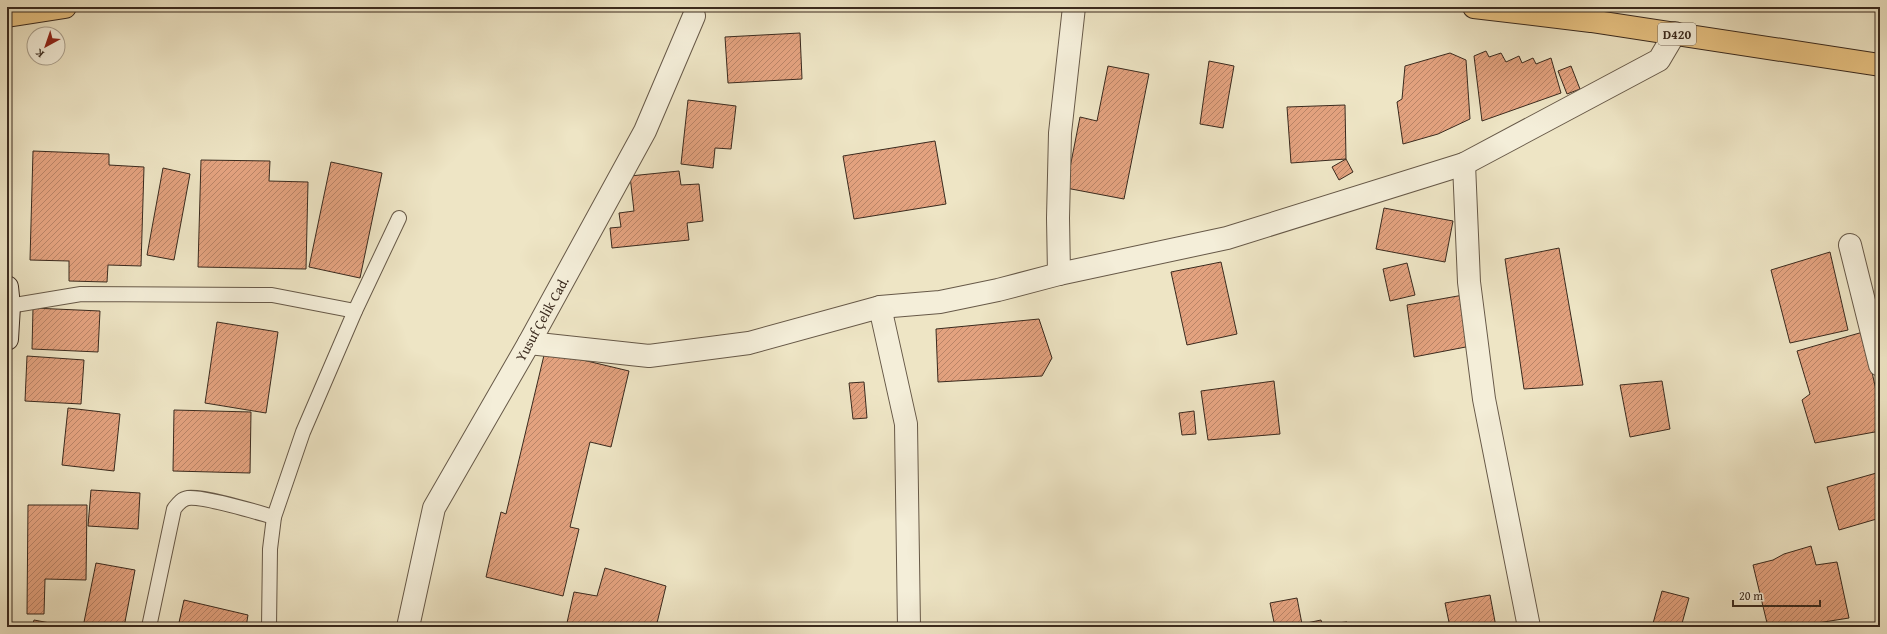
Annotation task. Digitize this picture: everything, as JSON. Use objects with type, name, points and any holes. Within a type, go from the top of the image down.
[{"type":"main road","points":[[7,16],[65,7]]},
{"type":"main road","name":"D420","points":[[1474,7],[1591,21],[1880,65]]},
{"type":"street","points":[[1059,274],[1060,133],[1074,7]]},
{"type":"street","name":"Yusuf Çelik Cad.","points":[[408,627],[434,508],[529,343],[645,131],[694,16]]},
{"type":"street","points":[[529,343],[649,356],[749,343],[880,307],[940,302],[998,290],[1059,274],[1227,238],[1464,164],[1659,60],[1675,33]]},
{"type":"street","points":[[1464,164],[1469,282],[1484,399],[1529,627]]},
{"type":"street","points":[[1850,245],[1880,365]]},
{"type":"street","points":[[7,339],[8,296]]},
{"type":"street","points":[[880,307],[906,424],[909,627]]},
{"type":"lane","points":[[269,627],[270,549],[274,517],[303,432],[355,311],[399,218]]},
{"type":"lane","points":[[8,296],[81,294],[272,295],[355,311]]},
{"type":"lane","points":[[149,627],[174,509],[181,500],[189,498],[203,499],[274,517]]},
{"type":"building","points":[[800,33],[802,79],[728,83],[725,37]]},
{"type":"building","points":[[1486,51],[1489,57],[1501,53],[1506,62],[1519,56],[1522,63],[1533,58],[1536,64],[1551,58],[1561,93],[1482,121],[1474,56]]},
{"type":"building","points":[[1450,53],[1466,60],[1470,119],[1438,134],[1403,144],[1397,102],[1402,99],[1405,66]]},
{"type":"building","points":[[1209,61],[1234,66],[1223,128],[1200,124]]},
{"type":"building","points":[[1108,66],[1149,74],[1124,199],[1066,188],[1080,117],[1097,121]]},
{"type":"building","points":[[1571,66],[1580,89],[1567,94],[1558,71]]},
{"type":"building","points":[[688,100],[736,106],[731,149],[715,148],[713,168],[681,164]]},
{"type":"building","points":[[1345,105],[1346,159],[1291,163],[1287,107]]},
{"type":"building","points":[[935,141],[946,204],[854,219],[843,156]]},
{"type":"building","points":[[33,151],[109,154],[109,165],[144,167],[141,266],[108,265],[107,282],[69,281],[69,261],[30,260]]},
{"type":"building","points":[[1346,159],[1353,172],[1339,180],[1332,167]]},
{"type":"building","points":[[201,160],[270,161],[269,181],[308,182],[306,269],[198,267]]},
{"type":"building","points":[[331,162],[382,173],[360,278],[309,267]]},
{"type":"building","points":[[163,168],[190,174],[174,260],[147,255]]},
{"type":"building","points":[[679,171],[681,185],[699,184],[703,221],[687,223],[689,240],[612,248],[610,228],[621,227],[619,213],[634,211],[630,176]]},
{"type":"building","points":[[1384,208],[1453,221],[1445,262],[1376,249]]},
{"type":"building","points":[[1559,248],[1583,385],[1524,389],[1505,259]]},
{"type":"building","points":[[1830,252],[1848,330],[1790,343],[1771,270]]},
{"type":"building","points":[[1221,262],[1237,334],[1187,345],[1171,272]]},
{"type":"building","points":[[1407,263],[1415,295],[1390,301],[1383,269]]},
{"type":"building","points":[[1469,294],[1476,345],[1414,357],[1407,305]]},
{"type":"building","points":[[33,308],[100,311],[98,352],[32,349]]},
{"type":"building","points":[[1039,319],[1052,358],[1042,376],[938,382],[936,329]]},
{"type":"building","points":[[217,322],[278,332],[266,413],[205,403]]},
{"type":"building","points":[[1863,332],[1880,408],[1880,431],[1815,443],[1802,400],[1810,394],[1797,351]]},
{"type":"building","points":[[545,351],[629,371],[611,447],[590,442],[570,527],[579,529],[563,596],[486,577],[501,512],[506,514]]},
{"type":"building","points":[[27,356],[84,360],[81,404],[25,401]]},
{"type":"building","points":[[1274,381],[1280,434],[1208,440],[1201,391]]},
{"type":"building","points":[[1662,381],[1670,429],[1630,437],[1620,385]]},
{"type":"building","points":[[864,382],[867,418],[853,419],[849,383]]},
{"type":"building","points":[[68,408],[120,414],[114,471],[62,465]]},
{"type":"building","points":[[174,410],[251,412],[250,473],[173,471]]},
{"type":"building","points":[[1194,411],[1196,434],[1182,435],[1179,413]]},
{"type":"building","points":[[1880,472],[1880,518],[1839,530],[1827,487]]},
{"type":"building","points":[[91,490],[140,493],[138,529],[88,526]]},
{"type":"building","points":[[28,505],[87,505],[86,580],[45,579],[44,614],[27,614]]},
{"type":"building","points":[[1811,546],[1816,565],[1837,562],[1849,618],[1792,627],[1768,627],[1753,565],[1773,560],[1784,554]]},
{"type":"building","points":[[96,563],[135,570],[124,627],[83,627]]},
{"type":"building","points":[[605,568],[666,586],[656,627],[566,627],[574,592],[597,596]]},
{"type":"building","points":[[1662,591],[1689,598],[1681,627],[1652,627]]},
{"type":"building","points":[[1490,595],[1496,627],[1450,627],[1445,603]]},
{"type":"building","points":[[1297,598],[1302,624],[1321,620],[1323,627],[1275,627],[1270,603]]},
{"type":"building","points":[[184,600],[248,615],[246,627],[178,627]]},
{"type":"building","points":[[34,620],[71,627],[32,627]]},
{"type":"building","points":[[1347,622],[1348,627],[1326,627],[1326,624]]}]
